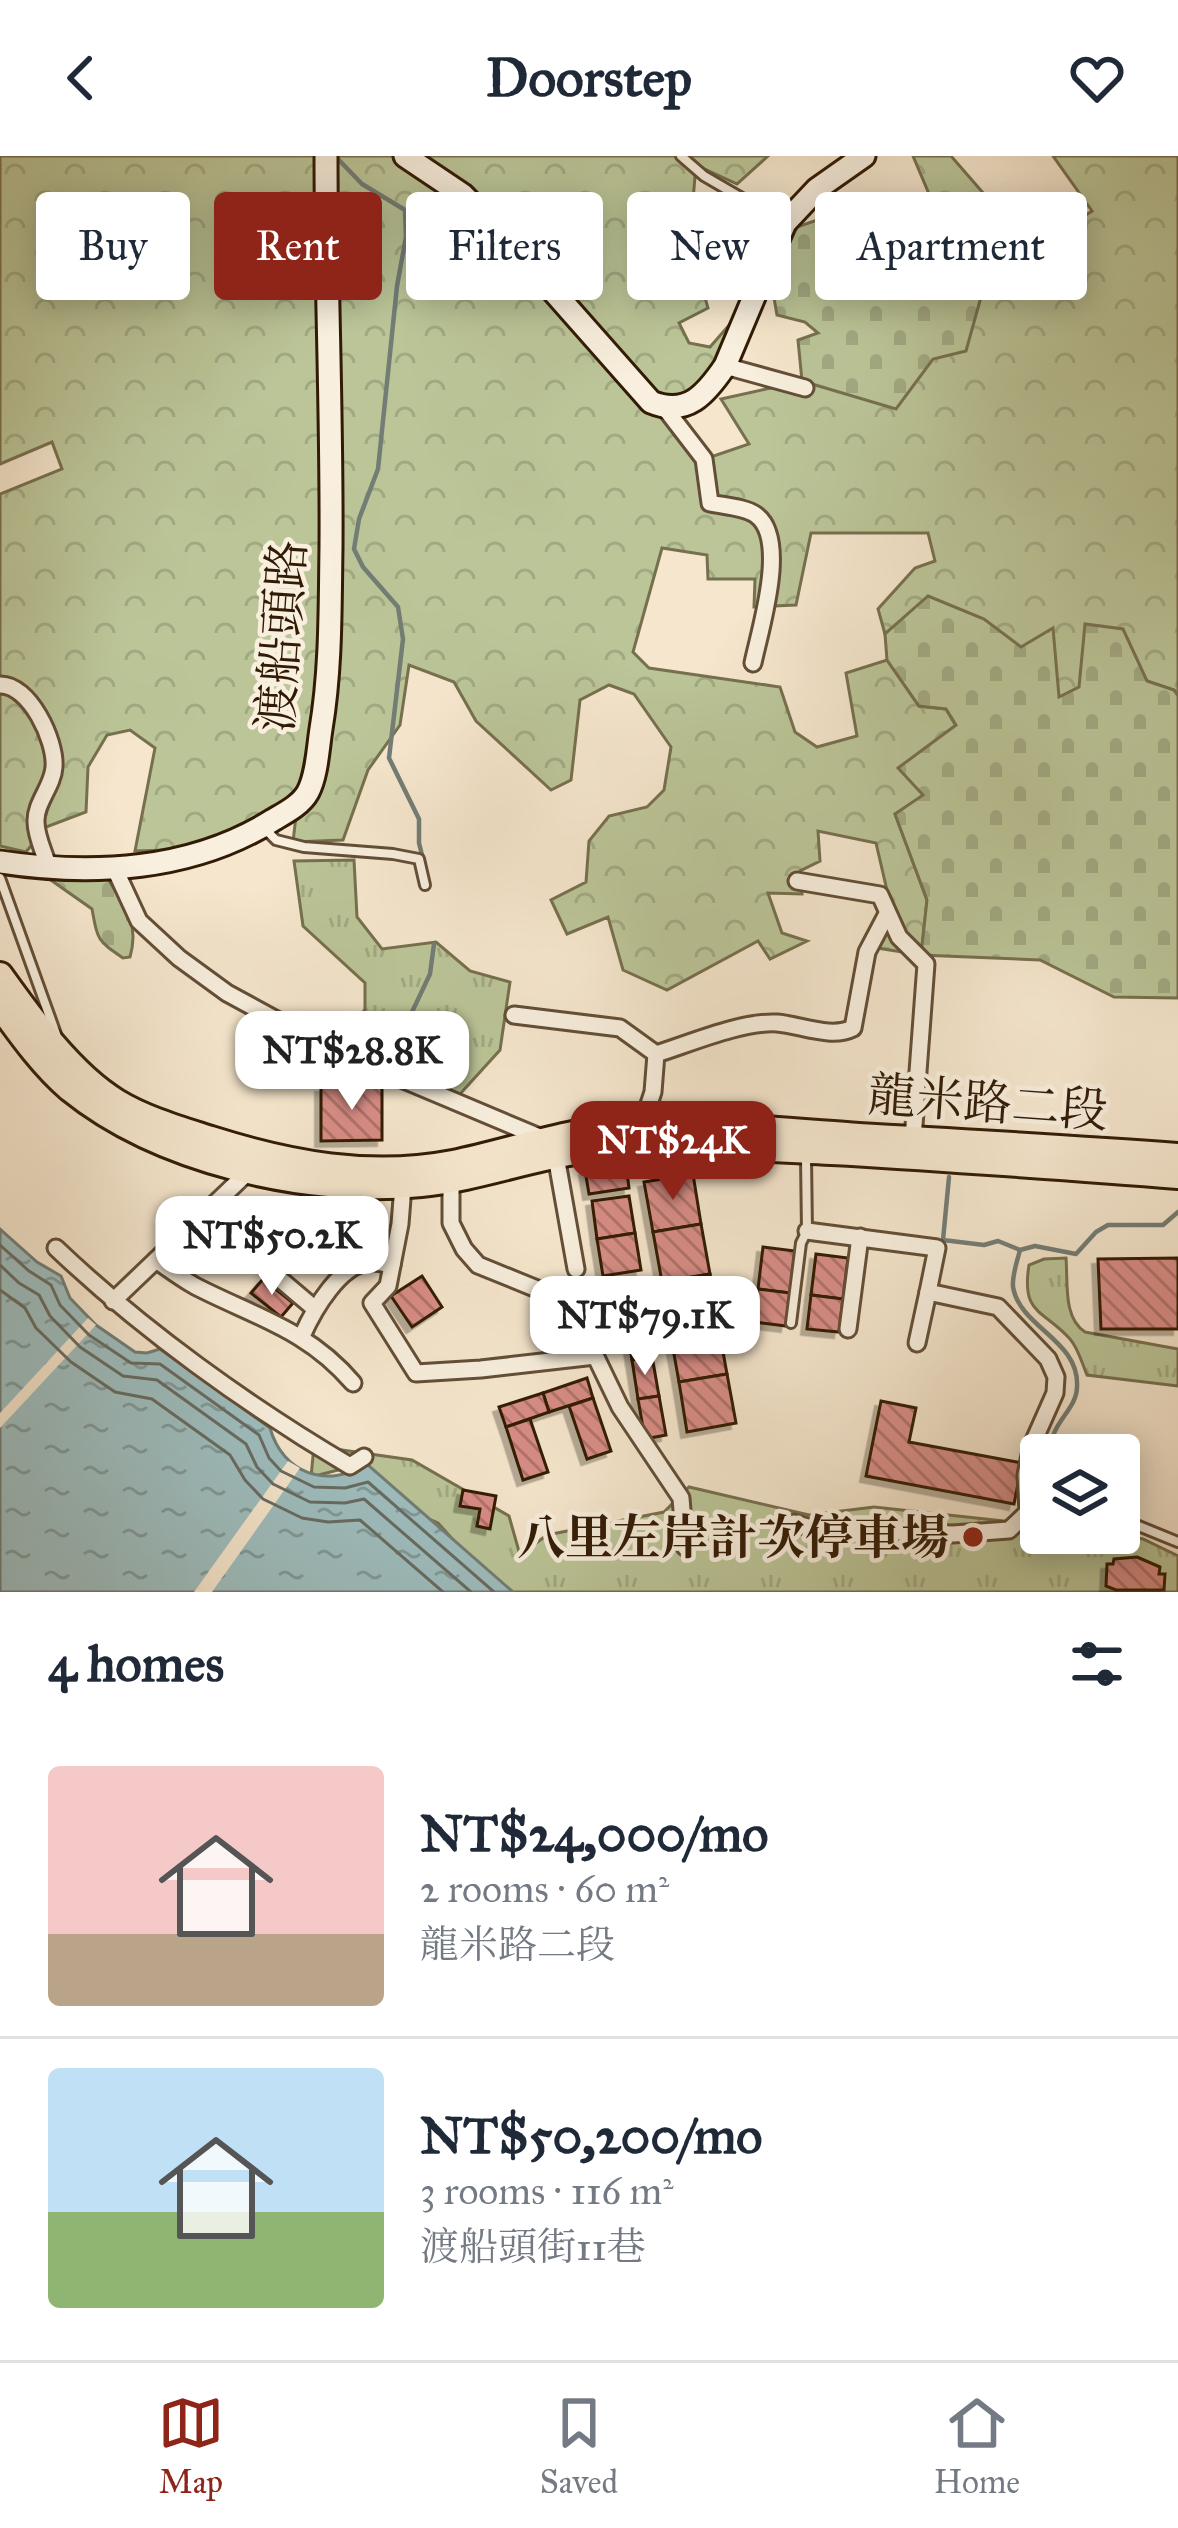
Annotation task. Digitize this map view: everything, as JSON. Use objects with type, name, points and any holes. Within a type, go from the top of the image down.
[{"type":"main road","name":"龍米路二段","points":[[0,975],[84,1075],[117,1102],[174,1127],[294,1162],[361,1170],[403,1169],[550,1147],[584,1150],[913,1139],[1178,1176]]},
{"type":"main road","name":"龍米路二段","points":[[0,1006],[67,1086],[136,1131],[248,1172],[333,1186],[452,1180],[596,1128],[642,1125],[806,1142],[1065,1157],[1178,1156]]},
{"type":"street","name":"渡船頭路","points":[[0,862],[79,871],[168,862],[237,841],[294,807],[308,792],[325,706],[329,646],[332,455],[326,156]]},
{"type":"street","points":[[406,156],[463,195],[651,402],[684,407],[697,401],[725,366],[753,300]]},
{"type":"street","points":[[791,217],[817,189],[864,156]]},
{"type":"street","points":[[725,366],[805,388]]},
{"type":"street","points":[[664,407],[704,459],[710,502],[754,513],[766,525],[773,565],[754,663]]},
{"type":"street","points":[[0,685],[11,685],[24,694],[52,749],[54,768],[35,820],[49,868]]},
{"type":"street","points":[[114,868],[140,921],[226,993],[328,1048],[550,1147],[576,1269]]},
{"type":"street","points":[[797,881],[880,895],[899,937],[926,964],[913,1139]]},
{"type":"street","points":[[656,1054],[772,1022],[847,1032],[853,1028],[867,952],[887,914]]},
{"type":"street","points":[[514,1015],[620,1028],[656,1054]]},
{"type":"street","points":[[642,1125],[653,1092],[656,1054]]},
{"type":"street","points":[[113,1301],[248,1172]]},
{"type":"street","points":[[452,1180],[451,1222],[464,1249],[478,1264],[542,1291],[579,1322],[630,1425],[682,1498],[686,1547]]},
{"type":"street","points":[[403,1186],[388,1286],[372,1303],[416,1373],[595,1355]]},
{"type":"street","points":[[203,1214],[314,1308]]},
{"type":"street","points":[[807,1231],[937,1247],[917,1343]]},
{"type":"street","points":[[848,1328],[860,1237]]},
{"type":"street","points":[[56,1248],[113,1301],[310,1443],[350,1466],[364,1457]]},
{"type":"street","points":[[156,1260],[192,1284],[302,1336],[353,1383]]},
{"type":"street","points":[[302,1336],[314,1308],[352,1268],[369,1261],[392,1265]]},
{"type":"street","points":[[928,1292],[998,1306],[1048,1359],[1056,1377],[1055,1393],[1037,1434]]},
{"type":"street","points":[[794,1522],[814,1529],[953,1534],[1009,1530],[1020,1523]]},
{"type":"lane","points":[[681,156],[732,192]]},
{"type":"lane","points":[[262,827],[276,840],[304,847],[419,859],[425,885]]},
{"type":"lane","points":[[0,878],[62,1051]]},
{"type":"lane","points":[[790,1323],[800,1243],[807,1231],[806,1142]]},
{"type":"lane","points":[[1140,1525],[1178,1543]]},
{"type":"green space","points":[[0,156],[768,156],[737,184],[696,165],[694,192],[627,192],[627,300],[706,300],[708,308],[679,323],[689,343],[710,347],[730,324],[746,337],[739,358],[667,411],[705,459],[749,444],[721,399],[802,381],[914,300],[1087,300],[1087,214],[1092,211],[1087,192],[1079,192],[1053,156],[1178,156],[1178,696],[1174,690],[1147,681],[1079,687],[1059,698],[1021,648],[983,619],[929,597],[885,634],[878,609],[915,568],[935,561],[928,533],[811,533],[796,605],[754,607],[755,579],[708,579],[707,555],[662,548],[633,652],[649,668],[780,687],[795,732],[817,747],[857,736],[846,673],[887,660],[919,706],[946,709],[956,726],[924,796],[895,814],[927,900],[921,955],[877,948],[889,899],[876,843],[818,831],[820,861],[800,871],[802,894],[768,893],[782,933],[807,941],[770,959],[758,941],[667,990],[623,970],[608,917],[567,934],[551,900],[586,882],[589,841],[609,816],[647,807],[664,790],[671,747],[634,694],[609,685],[580,700],[571,780],[551,790],[476,721],[454,682],[409,665],[400,725],[368,770],[343,840],[293,842],[298,799],[206,849],[135,851],[155,748],[130,730],[107,735],[88,767],[86,812],[46,827],[26,852],[0,846],[0,494],[62,469],[52,442],[0,464]]},
{"type":"green space","points":[[913,156],[951,156],[982,192],[928,192]]},
{"type":"green space","points":[[815,221],[815,300],[980,300],[966,351],[933,359],[896,409],[802,381],[798,340],[818,333],[805,322],[777,315],[774,300],[791,300],[791,239],[797,227]]},
{"type":"green space","points":[[928,596],[984,619],[1021,647],[1053,628],[1059,697],[1079,687],[1085,624],[1123,629],[1147,681],[1174,690],[1178,696],[1178,998],[1114,997],[1040,960],[921,955],[927,900],[895,814],[923,795],[898,768],[956,725],[946,709],[919,706],[887,660],[885,634]]},
{"type":"green space","points":[[354,860],[357,917],[382,949],[436,942],[470,971],[510,982],[500,1050],[460,1094],[382,1065],[344,1044],[365,1009],[365,983],[303,926],[294,861]]},
{"type":"green space","points":[[45,876],[106,876],[132,923],[130,957],[123,958],[103,943],[92,909]]},
{"type":"green space","points":[[1066,1258],[1068,1299],[1078,1326],[1085,1332],[1178,1349],[1178,1386],[1087,1375],[1073,1343],[1036,1309],[1028,1293],[1029,1265]]},
{"type":"green space","points":[[314,1446],[412,1460],[509,1516],[520,1555],[547,1535],[664,1512],[689,1487],[809,1515],[874,1507],[1020,1523],[1020,1554],[1140,1554],[1143,1539],[1178,1556],[1178,1592],[511,1592],[493,1584],[438,1523],[394,1504],[366,1470],[311,1477]]},
{"type":"water","points":[[0,1229],[61,1276],[70,1298],[96,1325],[135,1352],[160,1349],[270,1428],[285,1457],[308,1473],[337,1475],[367,1464],[513,1592],[0,1592]]},
{"type":"pier","points":[[88,1318],[96,1325],[0,1428],[0,1413]]},
{"type":"pier","points":[[288,1461],[300,1468],[212,1592],[194,1592]]},
{"type":"building","points":[[382,1086],[382,1140],[321,1141],[321,1087]]},
{"type":"building","points":[[626,1164],[629,1188],[589,1194],[585,1170]]},
{"type":"building","points":[[693,1174],[701,1224],[653,1232],[644,1182]]},
{"type":"building","points":[[629,1196],[635,1233],[597,1239],[592,1201]]},
{"type":"building","points":[[701,1224],[710,1274],[662,1282],[653,1232]]},
{"type":"building","points":[[635,1233],[641,1270],[603,1276],[597,1239]]},
{"type":"building","points":[[763,1247],[795,1251],[790,1293],[758,1289]]},
{"type":"building","points":[[816,1254],[848,1258],[843,1299],[811,1295]]},
{"type":"building","points":[[1178,1258],[1178,1329],[1101,1329],[1098,1259]]},
{"type":"building","points":[[710,1274],[718,1324],[670,1332],[662,1282]]},
{"type":"building","points":[[422,1276],[442,1307],[412,1327],[391,1296]]},
{"type":"building","points":[[263,1279],[293,1303],[281,1317],[251,1293]]},
{"type":"building","points":[[758,1289],[790,1293],[786,1326],[754,1322]]},
{"type":"building","points":[[811,1295],[843,1299],[839,1332],[807,1329]]},
{"type":"building","points":[[645,1317],[652,1356],[632,1360],[625,1321]]},
{"type":"building","points":[[718,1324],[727,1374],[679,1382],[670,1332]]},
{"type":"building","points":[[652,1356],[659,1396],[638,1399],[632,1360]]},
{"type":"building","points":[[727,1374],[736,1423],[687,1432],[679,1382]]},
{"type":"building","points":[[587,1378],[593,1398],[549,1412],[543,1393]]},
{"type":"building","points":[[543,1393],[549,1412],[506,1427],[499,1407]]},
{"type":"building","points":[[659,1396],[666,1435],[645,1439],[638,1399]]},
{"type":"building","points":[[593,1398],[611,1451],[587,1459],[569,1406]]},
{"type":"building","points":[[881,1401],[916,1408],[909,1442],[1020,1463],[1014,1504],[866,1476]]},
{"type":"building","points":[[530,1419],[548,1472],[523,1480],[506,1427]]},
{"type":"building","points":[[463,1490],[496,1496],[490,1529],[477,1526],[480,1509],[460,1506]]},
{"type":"building","points":[[1137,1557],[1160,1567],[1159,1574],[1165,1574],[1164,1590],[1106,1586],[1107,1564]]},
{"type":"waterway","points":[[337,158],[362,184],[405,210],[406,237],[378,469],[359,519],[354,549],[363,567],[398,607],[403,639],[389,758],[419,819],[422,855]]},
{"type":"waterway","points":[[386,1067],[430,974],[434,944]]},
{"type":"waterway","points":[[949,1177],[943,1240],[984,1245],[998,1241],[1020,1250]]},
{"type":"waterway","points":[[1054,1434],[1075,1398],[1075,1371],[1069,1357],[1018,1301],[1013,1282],[1020,1250],[1035,1246],[1076,1254],[1108,1225],[1163,1225],[1178,1212]]},
{"type":"place","name":"八里左岸計次停車場","points":[[973,1537]]}]
